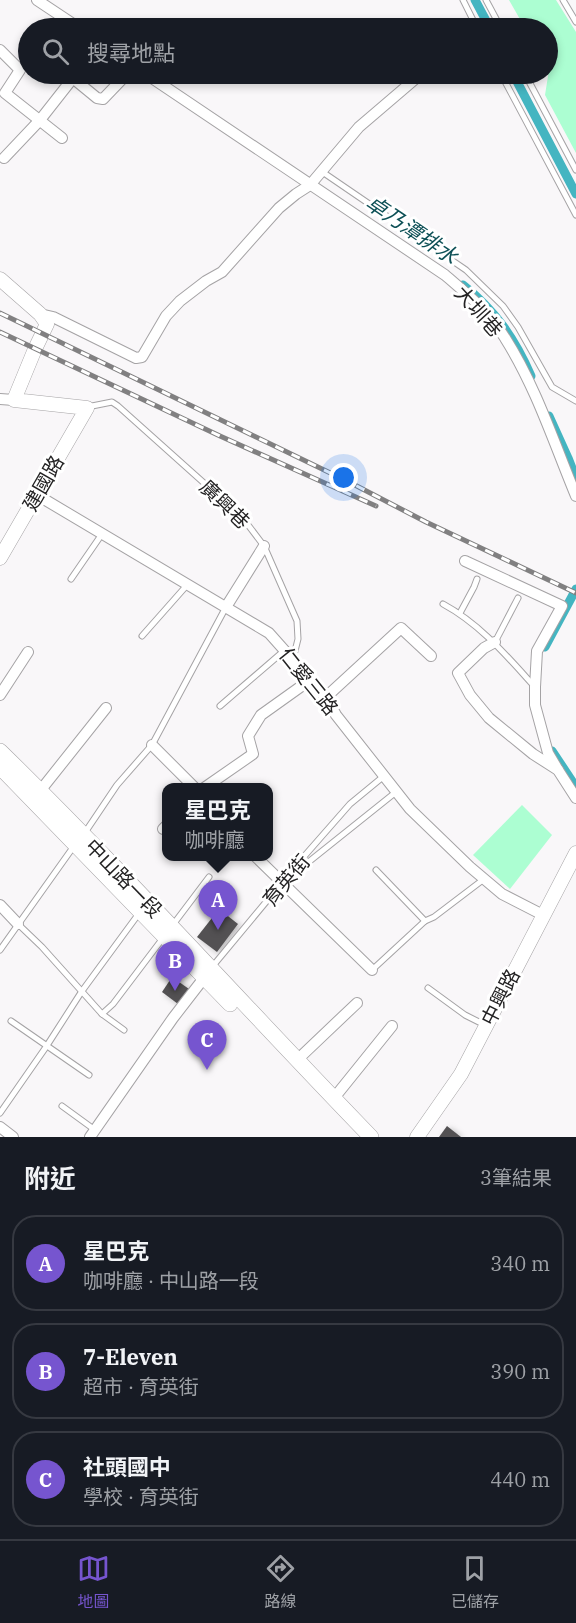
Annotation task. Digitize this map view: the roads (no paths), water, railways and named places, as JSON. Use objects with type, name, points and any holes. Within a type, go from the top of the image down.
[{"type":"main road","name":"中山路一段","points":[[0,751],[40,791],[141,911],[168,931]]},
{"type":"main road","name":"中山路一段","points":[[0,767],[79,839],[168,931],[357,1137]]},
{"type":"main road","name":"中山路一段","points":[[208,973],[371,1137]]},
{"type":"street","points":[[37,0],[64,18]]},
{"type":"street","points":[[0,50],[18,68]]},
{"type":"street","points":[[18,73],[5,93],[62,138]]},
{"type":"street","points":[[4,158],[40,120],[65,84]]},
{"type":"street","points":[[79,84],[96,99],[103,99],[117,84]]},
{"type":"street","points":[[162,84],[315,179]]},
{"type":"street","points":[[40,314],[53,317],[136,358],[142,357],[166,316],[180,300],[222,272],[279,208],[315,179],[359,127],[409,84]]},
{"type":"street","name":"大圳巷","points":[[315,179],[445,275],[491,320],[504,337],[530,384],[576,496]]},
{"type":"street","points":[[0,279],[40,314],[47,324],[7,400],[87,408]]},
{"type":"street","name":"建國路","points":[[0,558],[87,408]]},
{"type":"street","name":"仁愛三路","points":[[36,495],[269,633],[326,696],[336,715],[410,809],[470,867],[502,894],[543,915]]},
{"type":"street","points":[[226,607],[264,546]]},
{"type":"street","points":[[465,561],[562,606],[537,651],[535,705],[548,753],[576,798]]},
{"type":"street","points":[[326,696],[401,628],[431,656]]},
{"type":"street","points":[[495,642],[484,648],[458,673],[470,695],[489,718],[533,754],[558,770]]},
{"type":"street","points":[[0,695],[28,652]]},
{"type":"street","points":[[211,783],[253,754],[248,736],[261,715],[310,680]]},
{"type":"street","points":[[40,791],[106,708]]},
{"type":"street","points":[[152,745],[190,783]]},
{"type":"street","name":"中興路","points":[[417,1137],[461,1074],[576,853]]},
{"type":"street","points":[[260,861],[372,970]]},
{"type":"street","points":[[0,905],[18,924]]},
{"type":"street","name":"育英街","points":[[92,1134],[173,1018],[208,973]]},
{"type":"street","points":[[297,1060],[357,1003]]},
{"type":"street","points":[[334,1098],[392,1026]]},
{"type":"street","points":[[0,1127],[14,1137]]},
{"type":"lane","points":[[463,0],[472,18]]},
{"type":"lane","points":[[486,0],[496,18]]},
{"type":"lane","points":[[563,0],[576,22]]},
{"type":"lane","points":[[506,84],[576,215]]},
{"type":"lane","points":[[530,84],[576,170]]},
{"type":"lane","name":"大圳巷","points":[[315,179],[466,270],[508,313],[552,387],[576,401]]},
{"type":"lane","name":"廣興巷","points":[[87,408],[112,402],[118,406],[242,517],[264,546],[297,621],[298,639],[289,654]]},
{"type":"lane","points":[[71,579],[102,534]]},
{"type":"lane","points":[[460,613],[477,579]]},
{"type":"lane","points":[[142,636],[188,584]]},
{"type":"lane","points":[[495,642],[518,598]]},
{"type":"lane","points":[[443,604],[460,613],[495,642],[535,687]]},
{"type":"lane","points":[[0,950],[117,785],[152,745],[226,607]]},
{"type":"lane","points":[[220,706],[289,654]]},
{"type":"lane","name":"育英街","points":[[208,973],[350,804],[384,776]]},
{"type":"lane","points":[[283,883],[397,792]]},
{"type":"lane","points":[[376,870],[425,921]]},
{"type":"lane","points":[[102,1014],[209,877]]},
{"type":"lane","points":[[372,970],[425,921],[434,917],[484,879]]},
{"type":"lane","points":[[0,1113],[82,991],[141,911]]},
{"type":"lane","points":[[18,924],[42,947],[102,1014],[124,1030]]},
{"type":"lane","points":[[428,988],[465,1015],[486,1025]]},
{"type":"lane","points":[[10,1020],[89,1075]]},
{"type":"lane","points":[[62,1106],[92,1134]]},
{"type":"waterway","points":[[475,0],[485,18]]},
{"type":"waterway","points":[[518,84],[576,194]]},
{"type":"waterway","name":"卓乃潭排水","points":[[463,285],[503,326],[531,376]]},
{"type":"waterway","name":"卓乃潭排水","points":[[549,416],[576,478]]},
{"type":"waterway","name":"卓乃潭排水","points":[[545,647],[576,589]]},
{"type":"waterway","name":"卓乃潭排水","points":[[552,751],[576,787]]},
{"type":"railway","points":[[0,313],[576,593]]},
{"type":"railway","points":[[0,332],[220,436],[376,506]]},
{"type":"place","name":"星巴克","points":[[218,930]]},
{"type":"place","name":"7-Eleven","points":[[175,991]]},
{"type":"place","name":"社頭國中","points":[[207,1070]]}]
